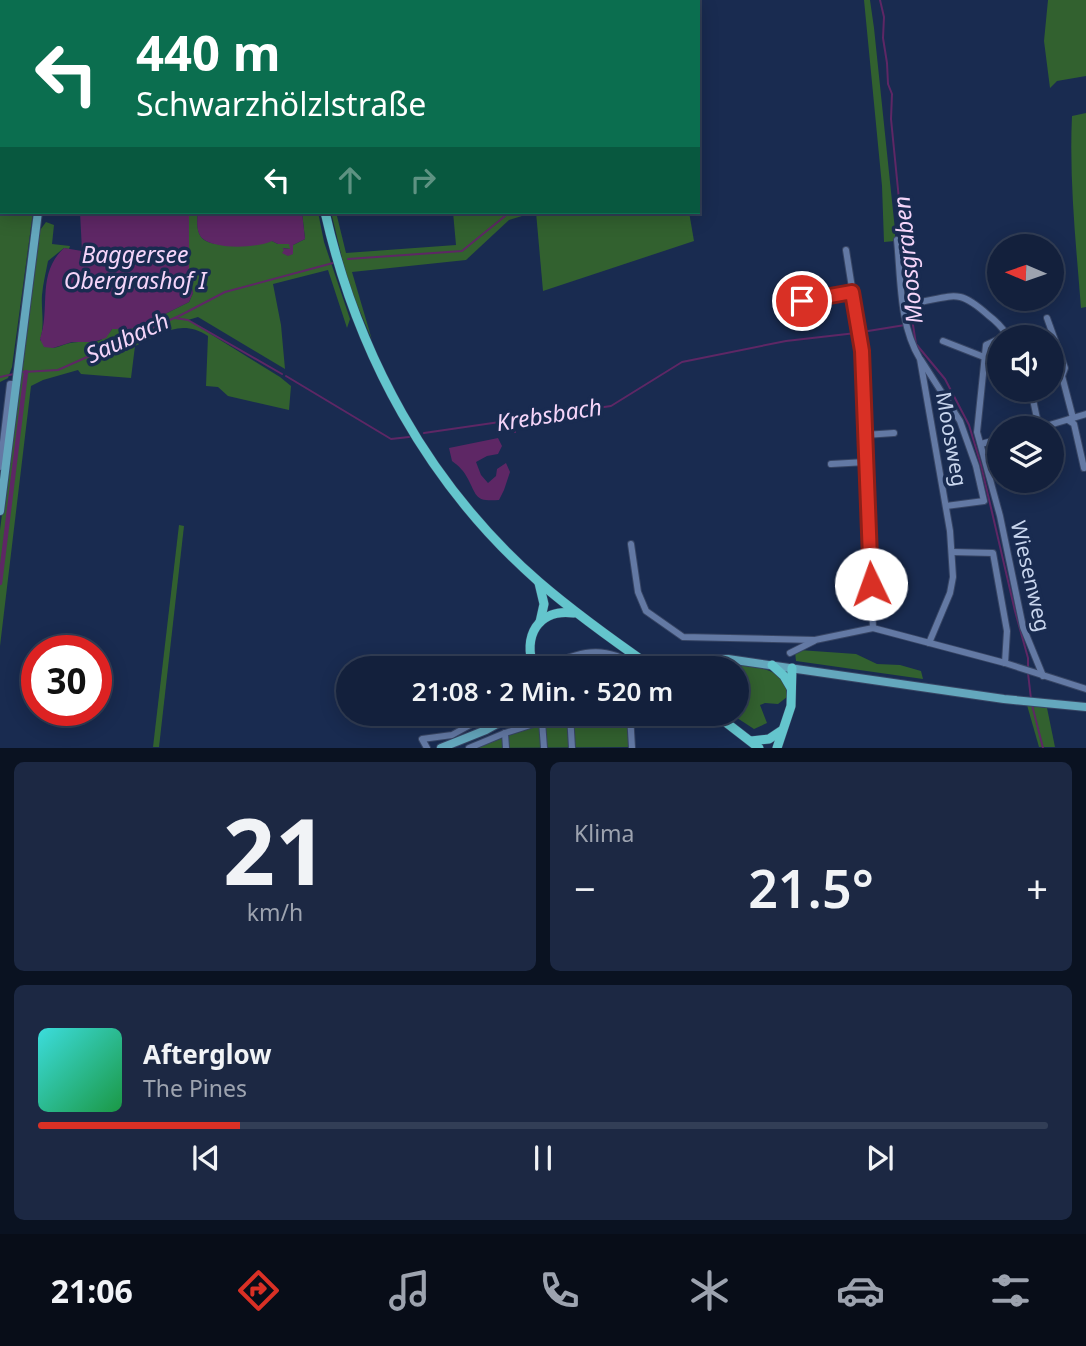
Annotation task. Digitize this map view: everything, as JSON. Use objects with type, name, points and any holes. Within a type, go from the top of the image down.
[{"type":"highway","points":[[326,214],[344,286],[384,383],[407,424],[457,496],[538,582],[576,613],[642,656]]},
{"type":"highway","points":[[538,582],[544,604],[540,622]]},
{"type":"highway","points":[[530,656],[529,643],[540,622],[560,612],[576,613]]},
{"type":"highway","points":[[772,665],[791,688]]},
{"type":"highway","points":[[777,747],[791,706],[792,668]]},
{"type":"highway","points":[[731,726],[755,744],[769,739],[781,730]]},
{"type":"main road","points":[[0,512],[38,214]]},
{"type":"main road","points":[[749,662],[1086,707]]},
{"type":"main road","points":[[441,747],[493,726]]},
{"type":"street","name":"Moosweg","points":[[897,240],[906,325],[911,344],[926,373],[952,552],[952,587],[929,643]]},
{"type":"street","points":[[846,250],[859,333],[873,628]]},
{"type":"street","points":[[802,301],[852,292]]},
{"type":"street","points":[[921,302],[951,296],[968,298],[1001,325]]},
{"type":"street","points":[[1047,318],[1065,368],[1062,376],[1070,419],[1074,424],[1084,468]]},
{"type":"street","points":[[943,341],[984,357],[987,345]]},
{"type":"street","name":"Wiesenweg","points":[[984,357],[977,432],[1000,516],[1023,627],[1043,676]]},
{"type":"street","points":[[926,373],[960,421],[976,466],[984,501],[946,506]]},
{"type":"street","points":[[0,467],[10,383],[17,381]]},
{"type":"street","points":[[1064,421],[1086,414]]},
{"type":"street","points":[[865,435],[894,433]]},
{"type":"street","points":[[981,444],[987,442]]},
{"type":"street","points":[[831,464],[866,462]]},
{"type":"street","points":[[631,544],[638,592],[646,611],[683,637],[816,640],[873,628],[1005,663],[1086,689]]},
{"type":"street","points":[[952,552],[993,553],[1006,621],[1005,663]]},
{"type":"street","points":[[786,640],[792,668]]},
{"type":"street","points":[[790,653],[816,640]]},
{"type":"street","points":[[568,656],[594,652],[612,656]]},
{"type":"street","points":[[427,747],[422,739],[452,735],[468,726]]},
{"type":"street","points":[[469,747],[526,726]]},
{"type":"street","points":[[542,726],[544,747]]},
{"type":"street","points":[[569,726],[572,747]]},
{"type":"street","points":[[631,726],[632,747]]},
{"type":"street","points":[[505,733],[506,747]]},
{"type":"street","points":[[481,747],[487,740]]},
{"type":"green space","points":[[864,0],[870,0],[874,28],[895,241],[884,242],[882,186]]},
{"type":"green space","points":[[1048,0],[1086,0],[1086,76],[1057,81],[1050,88],[1044,41]]},
{"type":"green space","points":[[1086,113],[1086,307],[1081,308],[1071,140],[1072,116]]},
{"type":"green space","points":[[0,214],[33,214],[12,367],[8,378],[0,382]]},
{"type":"green space","points":[[188,214],[198,214],[199,233],[209,242],[226,245],[272,241],[290,244],[290,249],[283,248],[288,256],[293,245],[305,239],[302,214],[318,214],[324,242],[350,319],[347,328],[328,270],[273,284],[281,325],[285,369],[198,317],[188,320],[291,386],[289,410],[228,396],[218,387],[206,386],[208,336],[189,328],[162,333],[135,346],[131,378],[81,374],[78,370],[31,386],[0,646],[0,530],[38,233],[46,222],[54,225],[52,244],[70,246],[48,261],[43,286],[40,340],[53,348],[70,343],[98,341],[112,329],[130,329],[143,325],[189,302],[193,293],[189,273]]},
{"type":"green space","points":[[331,214],[336,214],[346,253],[456,245],[453,214],[528,214],[509,220],[466,260],[352,272],[372,340],[348,283]]},
{"type":"green space","points":[[536,214],[689,214],[694,241],[543,291]]},
{"type":"green space","points":[[179,525],[184,526],[159,747],[153,747]]},
{"type":"green space","points":[[799,650],[856,654],[877,664],[900,665],[921,671],[923,679],[796,661],[795,652]]},
{"type":"green space","points":[[749,666],[779,676],[785,685],[787,697],[778,704],[760,705],[767,723],[754,729],[749,726]]},
{"type":"green space","points":[[1027,705],[1047,708],[1055,747],[1039,747]]},
{"type":"green space","points":[[529,726],[629,726],[631,747],[478,748],[489,740]]},
{"type":"water","name":"Baggersee Obergrashof I","points":[[80,214],[189,214],[189,273],[193,293],[189,302],[143,325],[130,329],[112,329],[106,338],[93,342],[72,342],[53,348],[44,347],[40,339],[50,269],[64,248],[82,251]]},
{"type":"water","points":[[198,214],[302,214],[305,239],[293,245],[293,254],[288,256],[282,253],[282,248],[290,249],[289,244],[272,241],[247,246],[216,245],[202,238],[197,226]]},
{"type":"water","points":[[498,438],[502,446],[498,454],[476,462],[481,475],[488,483],[496,476],[497,469],[506,463],[510,472],[499,500],[485,500],[475,494],[465,474],[452,461],[449,448]]},
{"type":"waterway","name":"Moosgraben","points":[[880,0],[884,17],[883,38],[888,84],[892,94],[891,119],[909,300],[916,344],[945,379],[969,425],[1028,658],[1028,668]]},
{"type":"waterway","name":"Saubach","points":[[348,259],[462,251],[508,214]]},
{"type":"waterway","name":"Krebsbach","points":[[23,372],[58,370],[181,315],[225,292],[333,263]]},
{"type":"waterway","name":"Krebsbach","points":[[175,318],[188,320],[282,374]]},
{"type":"waterway","name":"Krebsbach","points":[[862,332],[905,325]]},
{"type":"waterway","name":"Krebsbach","points":[[424,433],[611,406],[682,362],[786,341],[856,333]]},
{"type":"waterway","points":[[0,583],[26,372]]},
{"type":"waterway","name":"Saubach","points":[[0,377],[14,374]]},
{"type":"waterway","name":"Krebsbach","points":[[286,376],[391,439],[409,437]]},
{"type":"waterway","points":[[514,423],[515,432]]},
{"type":"waterway","name":"Moosgraben","points":[[1028,673],[1031,699]]},
{"type":"waterway","name":"Moosgraben","points":[[1032,705],[1043,748]]},
{"type":"route","points":[[802,301],[852,292],[862,351],[871,584]]}]
